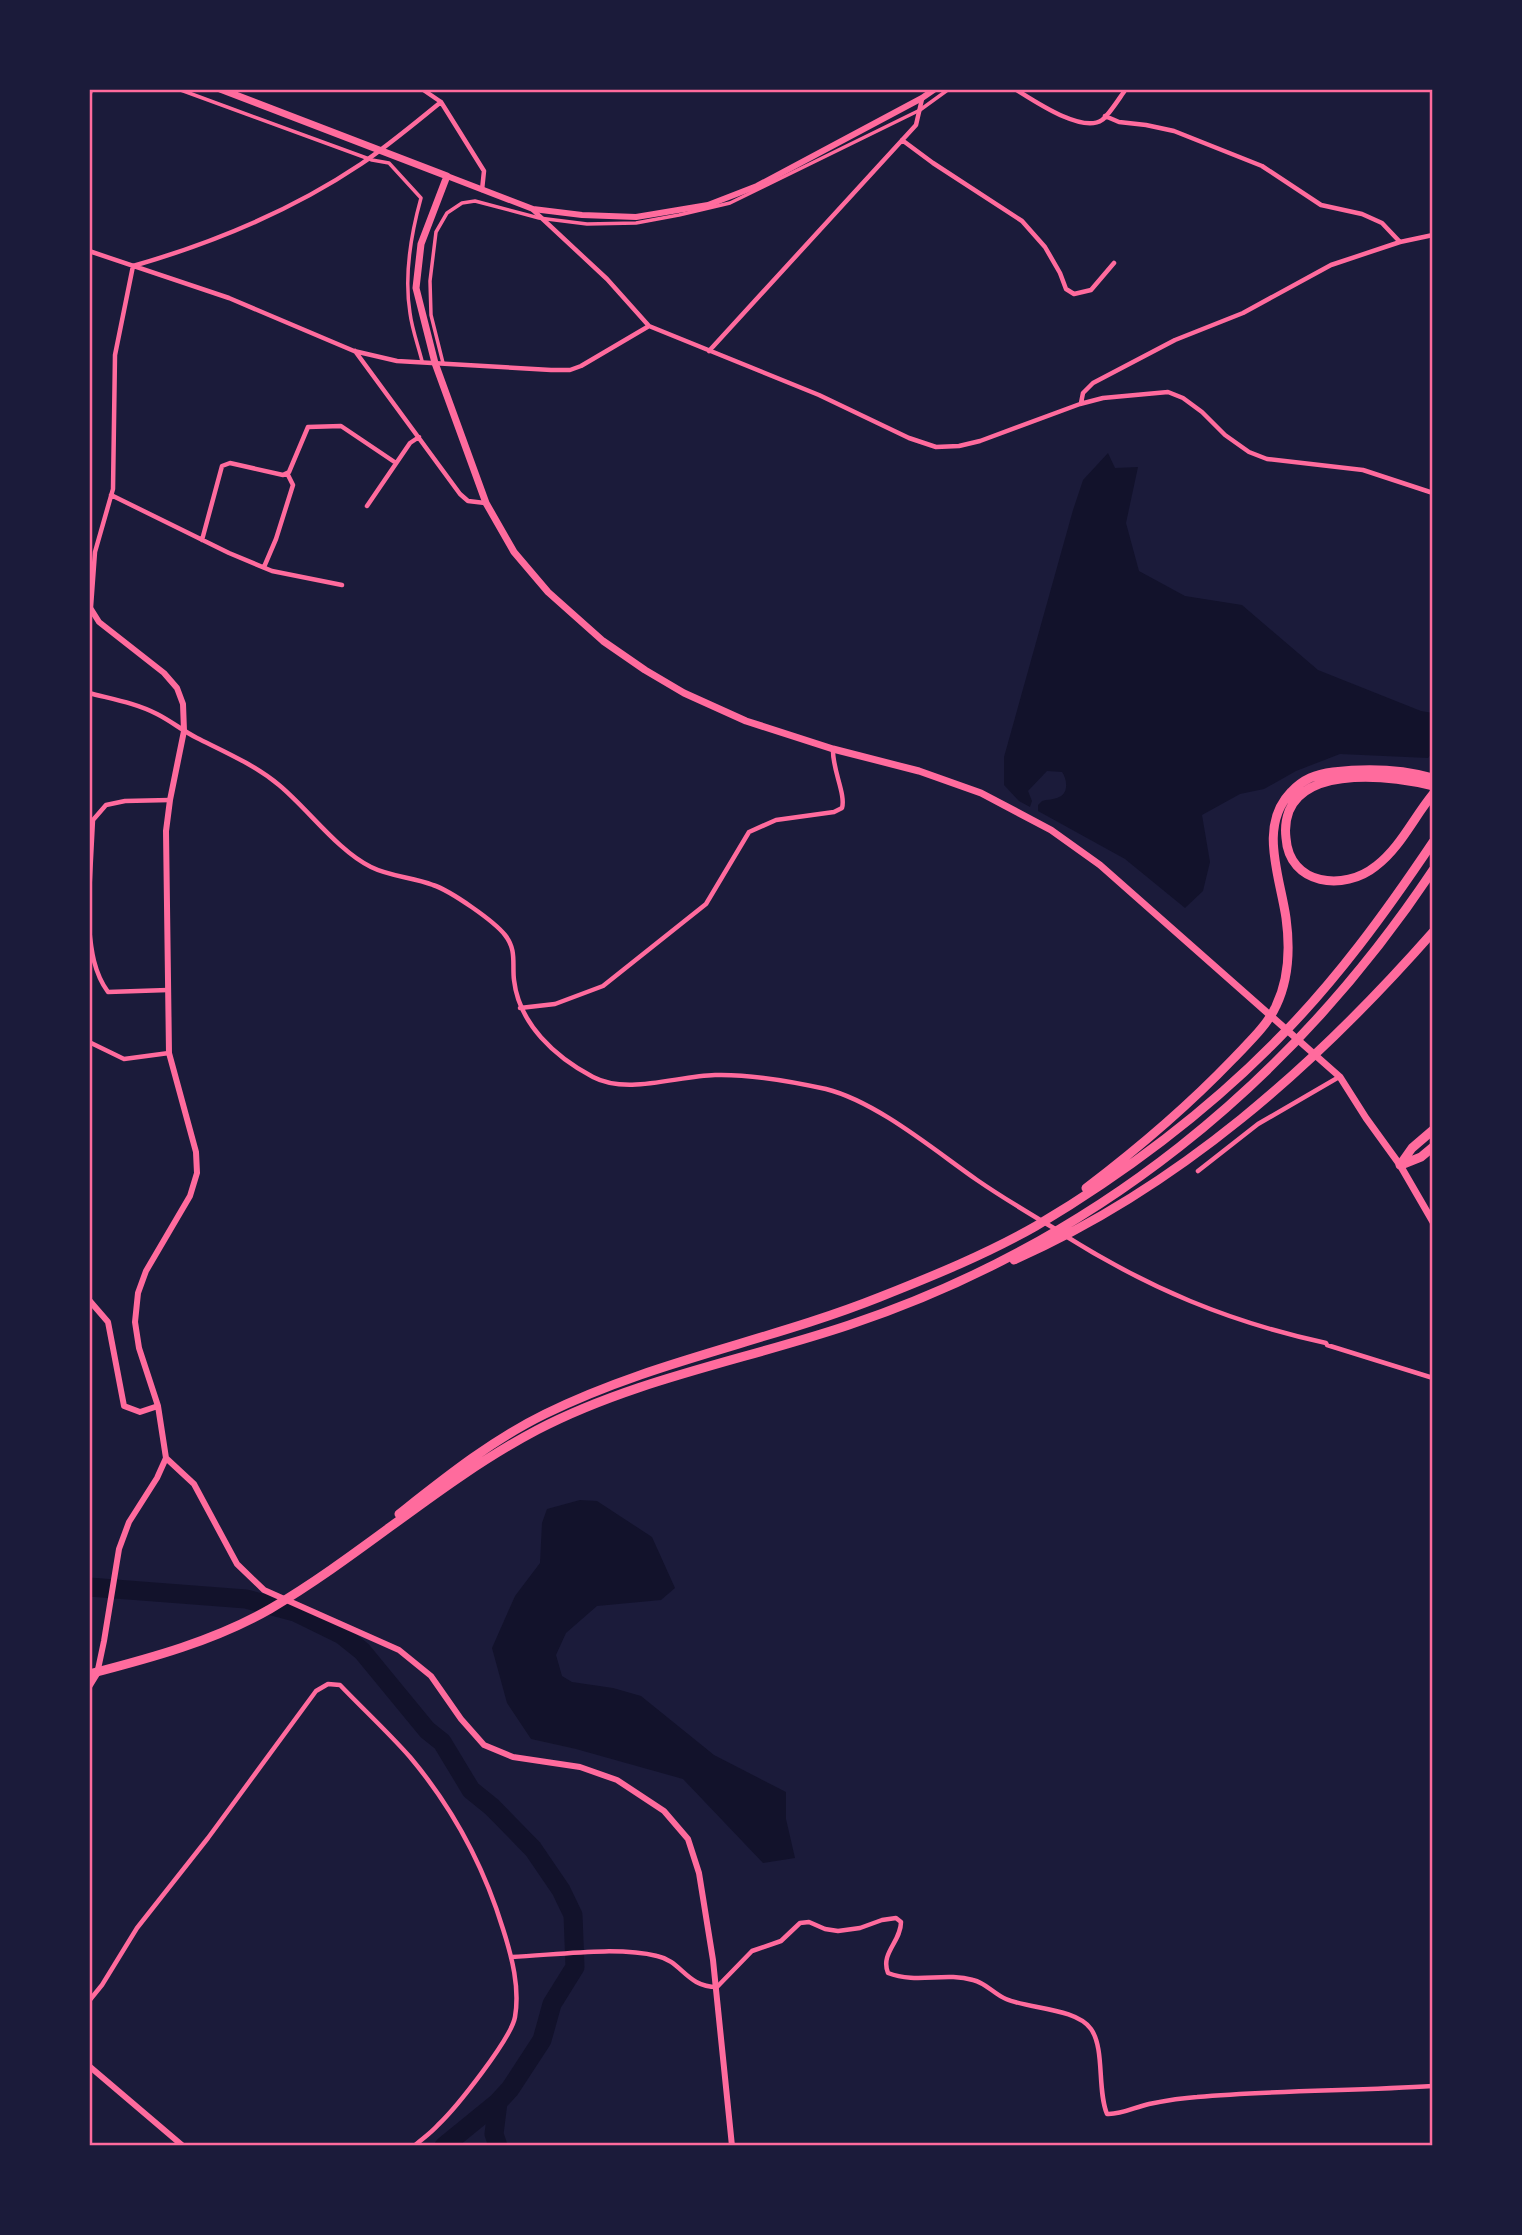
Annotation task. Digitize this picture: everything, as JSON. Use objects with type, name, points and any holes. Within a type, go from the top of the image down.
[{"type":"highway","points":[[1033,1227],[1158,1132],[1253,1038],[1275,1010],[1282,993],[1288,954],[1286,918],[1272,846],[1275,821],[1282,802],[1298,784],[1324,773],[1354,769],[1391,771],[1433,778]]},
{"type":"highway","points":[[1433,786],[1379,777],[1347,778],[1321,784],[1306,792],[1289,811],[1285,832],[1286,848],[1304,873],[1324,881],[1354,878],[1376,866],[1394,847],[1433,794]]},
{"type":"highway","points":[[315,1581],[459,1467],[546,1413],[639,1374],[820,1318],[954,1267],[1033,1227],[1148,1152],[1185,1124],[1275,1043],[1354,953],[1433,842]]},
{"type":"highway","points":[[915,1300],[1013,1255],[1092,1210],[1134,1182],[1211,1122],[1306,1032],[1348,985],[1402,916],[1433,870]]},
{"type":"highway","points":[[89,1674],[177,1649],[267,1611],[315,1581],[496,1455],[564,1417],[643,1387],[847,1326],[1017,1259],[1078,1229],[1145,1189],[1208,1145],[1295,1074],[1382,990],[1433,932]]},
{"type":"highway","points":[[1400,1165],[1412,1147],[1433,1130]]},
{"type":"highway","points":[[1400,1165],[1421,1157],[1433,1147]]},
{"type":"main road","points":[[220,89],[447,176],[421,244],[416,288],[486,503],[514,552],[539,582],[603,641],[684,694],[746,721],[833,749],[919,771],[981,793],[1051,830],[1100,865],[1340,1077],[1400,1165],[1433,1222]]},
{"type":"street","points":[[89,97],[92,89]]},
{"type":"street","points":[[178,89],[372,160],[389,163],[421,198],[414,222],[408,286],[410,313],[422,361]]},
{"type":"street","points":[[422,89],[441,102],[484,171],[482,190]]},
{"type":"street","points":[[447,176],[533,209],[582,215],[635,217],[708,205],[757,186],[935,89]]},
{"type":"street","points":[[439,363],[431,315],[430,281],[436,232],[447,213],[462,202],[475,201],[539,218],[587,223],[636,223],[730,202],[919,110],[949,89]]},
{"type":"street","points":[[1015,89],[1084,125],[1101,121],[1126,89]]},
{"type":"street","points":[[709,351],[916,125],[922,98]]},
{"type":"street","points":[[133,266],[220,238],[285,208],[360,164],[441,102]]},
{"type":"street","points":[[1105,116],[1119,122],[1174,131],[1262,166],[1321,205],[1362,214],[1382,223],[1401,242]]},
{"type":"street","points":[[902,140],[1022,221],[1045,247],[1066,289],[1074,294],[1091,290],[1114,263]]},
{"type":"street","points":[[533,209],[539,218],[607,279],[649,326],[819,395],[909,438],[936,447],[959,446],[980,441],[1080,404],[1168,392],[1183,398],[1202,412],[1225,435],[1249,452],[1267,459],[1363,470],[1433,493]]},
{"type":"street","points":[[1080,404],[1083,393],[1093,383],[1175,340],[1243,313],[1331,265],[1401,242],[1433,235]]},
{"type":"street","points":[[89,251],[229,298],[354,351],[397,361],[570,370],[649,326]]},
{"type":"street","points":[[89,1687],[97,1674],[119,1549],[129,1522],[157,1478],[166,1458],[158,1406],[139,1348],[135,1322],[138,1293],[146,1271],[190,1196],[197,1173],[196,1152],[169,1054],[166,831],[184,731],[183,704],[177,688],[164,673],[99,622],[90,607],[95,552],[111,495],[115,355],[133,266]]},
{"type":"street","points":[[354,351],[460,494],[468,501],[486,503]]},
{"type":"street","points":[[202,540],[222,466],[230,463],[283,475],[289,472],[308,427],[341,426],[396,463]]},
{"type":"street","points":[[367,506],[410,443],[419,437]]},
{"type":"street","points":[[264,567],[293,485],[287,473]]},
{"type":"street","points":[[111,495],[264,567],[297,577],[342,584]]},
{"type":"street","points":[[89,693],[156,713],[184,731],[261,770],[346,850],[369,867],[434,885],[460,900],[505,934],[515,957],[514,979],[520,1008],[530,1027],[559,1054],[593,1077],[614,1085],[718,1075],[766,1078],[827,1090],[852,1098],[880,1113],[981,1183],[1107,1262],[1151,1285],[1208,1310],[1326,1343],[1433,1378]]},
{"type":"street","points":[[520,1008],[555,1004],[603,986],[706,904],[749,832],[776,820],[834,812],[842,808],[844,801],[832,762],[833,749]]},
{"type":"street","points":[[89,897],[93,820],[106,805],[125,801],[170,800]]},
{"type":"street","points":[[89,928],[92,953],[102,983],[108,992],[168,990]]},
{"type":"street","points":[[89,1042],[124,1059],[169,1054]]},
{"type":"street","points":[[1198,1171],[1258,1124],[1340,1077]]},
{"type":"street","points":[[89,1300],[108,1322],[124,1406],[140,1412],[158,1406]]},
{"type":"street","points":[[166,1458],[194,1484],[237,1564],[264,1590],[399,1650],[431,1676],[461,1720],[484,1745],[513,1757],[580,1767],[617,1780],[664,1811],[688,1839],[699,1873],[717,1987],[732,2146]]},
{"type":"street","points":[[89,2001],[102,1985],[136,1928],[208,1838],[316,1691],[328,1684],[340,1685],[409,1756],[434,1788],[477,1862],[495,1902],[512,1957],[516,2006],[509,2030],[494,2056],[439,2124],[414,2146]]},
{"type":"street","points":[[512,1957],[614,1951],[662,1956],[697,1984],[717,1987],[752,1951],[781,1941],[800,1923],[809,1922],[824,1929],[838,1931],[896,1919],[901,1922],[901,1930],[888,1952],[885,1966],[888,1973],[915,1979],[973,1979],[1004,1998],[1076,2018],[1091,2028],[1107,2113],[1114,2114],[1147,2104],[1193,2097],[1433,2086]]},
{"type":"street","points":[[89,2066],[183,2146]]},
{"type":"shaded area","points":[[1108,453],[1115,468],[1138,467],[1126,523],[1139,571],[1185,596],[1242,605],[1318,670],[1421,711],[1433,713],[1433,752],[1428,758],[1340,754],[1296,771],[1264,789],[1240,794],[1202,815],[1210,862],[1203,891],[1185,908],[1125,859],[1038,811],[1038,805],[1042,801],[1057,798],[1066,789],[1062,772],[1047,771],[1028,791],[1032,801],[1030,807],[1019,801],[1004,785],[1004,757],[1073,510],[1083,480]]},
{"type":"shaded area","points":[[580,1500],[597,1501],[652,1537],[675,1588],[661,1600],[597,1606],[566,1633],[556,1655],[562,1676],[572,1682],[613,1688],[641,1696],[714,1755],[786,1792],[786,1819],[795,1858],[763,1863],[683,1779],[531,1739],[507,1703],[492,1648],[515,1596],[540,1563],[542,1523],[547,1509]]},
{"type":"waterway","points":[[89,1587],[246,1599],[295,1612],[342,1635],[362,1651],[427,1730],[442,1742],[471,1790],[492,1807],[533,1849],[561,1890],[573,1915],[575,1967],[552,2004],[542,2040],[510,2089],[498,2102],[444,2146]]},
{"type":"waterway","points":[[498,2102],[494,2134],[498,2146]]}]
